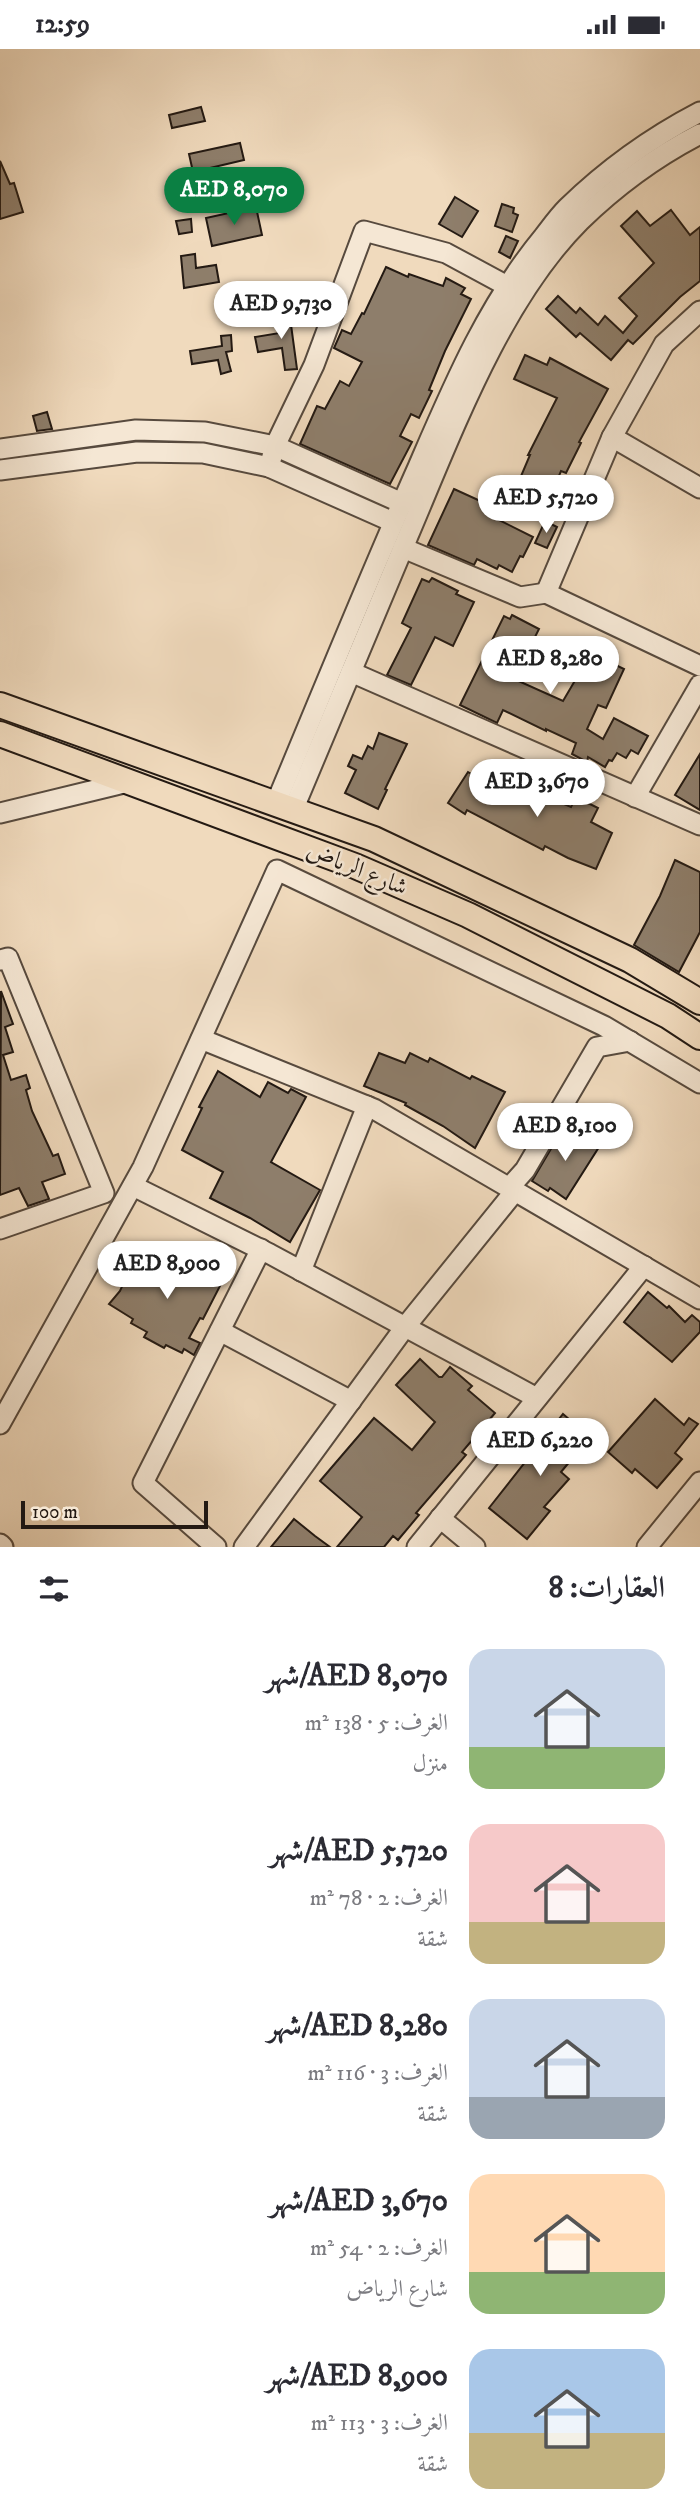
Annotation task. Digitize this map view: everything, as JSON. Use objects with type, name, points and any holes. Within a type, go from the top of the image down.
[{"type":"main road","name":"شارع الرياض","points":[[0,705],[374,839],[631,960],[697,995]]},
{"type":"main road","name":"شارع الرياض","points":[[0,734],[355,866],[455,910],[668,1016],[700,1037]]},
{"type":"street","points":[[284,807],[393,522],[454,384],[495,303],[567,208],[627,158],[668,129],[700,113]]},
{"type":"street","points":[[284,807],[351,672],[477,381],[512,312],[542,267],[580,221],[628,180],[678,145],[700,134]]},
{"type":"street","points":[[268,467],[275,446],[314,365],[364,231],[446,253],[507,286]]},
{"type":"street","points":[[546,593],[612,437],[664,344],[700,311]]},
{"type":"street","points":[[0,449],[136,430],[205,432],[275,446],[402,503]]},
{"type":"street","points":[[612,437],[700,488]]},
{"type":"street","points":[[0,470],[137,452],[203,453],[268,467],[393,522]]},
{"type":"street","points":[[403,548],[520,597],[546,593],[700,666]]},
{"type":"street","points":[[351,672],[700,825]]},
{"type":"street","points":[[635,797],[700,685]]},
{"type":"street","points":[[0,813],[128,782]]},
{"type":"street","points":[[0,1424],[133,1186],[277,870],[604,1026],[700,1083]]},
{"type":"street","points":[[0,1229],[104,1193],[4,966]]},
{"type":"street","points":[[201,1039],[367,1106],[700,1299]]},
{"type":"street","points":[[244,1547],[405,1327],[512,1189],[597,1047],[630,1041]]},
{"type":"street","points":[[301,1271],[367,1106]]},
{"type":"street","points":[[133,1186],[261,1249],[537,1398]]},
{"type":"street","points":[[216,1547],[143,1483],[261,1249]]},
{"type":"street","points":[[416,1547],[643,1266]]},
{"type":"street","points":[[220,1331],[351,1401]]},
{"type":"street","points":[[647,1547],[700,1482]]},
{"type":"street","points":[[440,1518],[475,1547]]},
{"type":"building","points":[[201,107],[205,121],[172,128],[169,115]]},
{"type":"building","points":[[240,143],[244,160],[193,172],[189,154]]},
{"type":"building","points":[[0,161],[10,184],[14,183],[23,212],[0,219]]},
{"type":"building","points":[[186,174],[187,191],[176,193],[173,176]]},
{"type":"building","points":[[455,197],[478,211],[462,237],[439,224]]},
{"type":"building","points":[[502,204],[514,208],[513,213],[518,215],[512,232],[495,226]]},
{"type":"building","points":[[256,207],[262,235],[212,246],[206,218]]},
{"type":"building","points":[[671,210],[690,235],[700,227],[700,281],[633,344],[628,340],[611,360],[580,333],[576,337],[546,309],[558,296],[576,313],[580,308],[598,325],[605,316],[623,333],[637,316],[619,298],[654,263],[621,226],[637,211],[650,226]]},
{"type":"building","points":[[191,219],[192,232],[179,234],[176,221]]},
{"type":"building","points":[[506,236],[518,241],[510,258],[499,252]]},
{"type":"building","points":[[195,254],[196,268],[216,265],[219,282],[184,288],[181,256]]},
{"type":"building","points":[[386,267],[408,277],[409,274],[443,286],[446,278],[465,288],[461,294],[471,299],[445,351],[429,390],[432,391],[419,418],[411,414],[400,436],[412,442],[390,484],[300,444],[317,406],[325,409],[340,381],[349,386],[362,362],[334,348],[342,330],[351,334],[362,313],[364,314]]},
{"type":"building","points":[[289,310],[297,369],[285,370],[282,348],[258,352],[255,337],[280,333],[277,311]]},
{"type":"building","points":[[231,335],[232,351],[226,352],[231,371],[221,374],[218,360],[192,364],[190,351],[222,346],[221,336]]},
{"type":"building","points":[[525,355],[547,365],[550,358],[608,389],[579,442],[581,443],[566,473],[561,471],[545,509],[513,495],[528,455],[557,398],[514,379]]},
{"type":"building","points":[[47,412],[52,429],[37,431],[33,416]]},
{"type":"building","points":[[454,489],[498,509],[495,518],[533,537],[512,572],[499,565],[497,569],[477,559],[474,565],[428,545]]},
{"type":"building","points":[[545,521],[557,527],[547,548],[535,543]]},
{"type":"building","points":[[432,578],[474,602],[453,646],[435,637],[411,685],[387,675],[411,628],[402,623],[422,579],[429,582]]},
{"type":"building","points":[[512,615],[539,629],[514,679],[563,701],[593,650],[606,658],[605,660],[624,669],[606,708],[598,705],[587,729],[603,739],[614,718],[648,736],[638,754],[631,750],[626,758],[617,753],[605,767],[588,757],[587,762],[572,754],[576,743],[503,710],[497,723],[460,705],[504,616],[510,619]]},
{"type":"building","points":[[379,733],[407,744],[378,809],[345,793],[356,770],[348,766],[353,755],[362,759],[368,746],[373,749]]},
{"type":"building","points":[[700,754],[700,810],[675,795]]},
{"type":"building","points":[[468,772],[514,799],[521,786],[571,807],[576,797],[598,808],[591,822],[612,833],[596,869],[545,846],[543,850],[467,810],[465,814],[448,803]]},
{"type":"building","points":[[675,860],[700,872],[700,932],[679,972],[634,945],[660,896]]},
{"type":"building","points":[[1,991],[13,1024],[5,1027],[13,1052],[3,1055],[11,1080],[26,1075],[30,1088],[26,1090],[32,1111],[53,1156],[58,1154],[65,1174],[42,1182],[49,1199],[28,1206],[19,1188],[0,1195]]},
{"type":"building","points":[[379,1053],[405,1063],[410,1053],[428,1062],[430,1058],[470,1079],[472,1076],[505,1092],[475,1148],[405,1105],[406,1103],[364,1086]]},
{"type":"building","points":[[218,1071],[260,1097],[268,1082],[288,1093],[291,1089],[306,1097],[271,1162],[320,1190],[290,1242],[210,1198],[223,1172],[182,1150],[202,1108],[199,1107]]},
{"type":"building","points":[[565,1125],[599,1147],[566,1199],[550,1188],[548,1191],[532,1181]]},
{"type":"building","points":[[156,1253],[221,1284],[203,1319],[200,1318],[189,1338],[200,1343],[194,1355],[184,1349],[182,1353],[166,1345],[164,1348],[144,1337],[147,1332],[131,1323],[133,1319],[109,1304],[120,1291],[130,1269],[138,1272],[145,1257],[152,1261]]},
{"type":"building","points":[[648,1292],[667,1308],[669,1306],[685,1322],[692,1315],[700,1322],[700,1332],[672,1362],[624,1322]]},
{"type":"building","points":[[420,1359],[439,1377],[450,1367],[472,1386],[468,1390],[495,1413],[462,1452],[466,1455],[416,1513],[419,1515],[398,1540],[393,1536],[384,1547],[337,1547],[362,1517],[320,1481],[374,1418],[412,1450],[435,1422],[396,1385]]},
{"type":"building","points":[[655,1399],[684,1425],[689,1418],[698,1424],[675,1453],[682,1459],[657,1488],[635,1469],[632,1473],[608,1452]]},
{"type":"building","points":[[563,1414],[590,1437],[561,1472],[569,1479],[544,1507],[550,1511],[527,1539],[489,1508]]},
{"type":"building","points":[[294,1519],[315,1536],[330,1547],[271,1547]]}]
